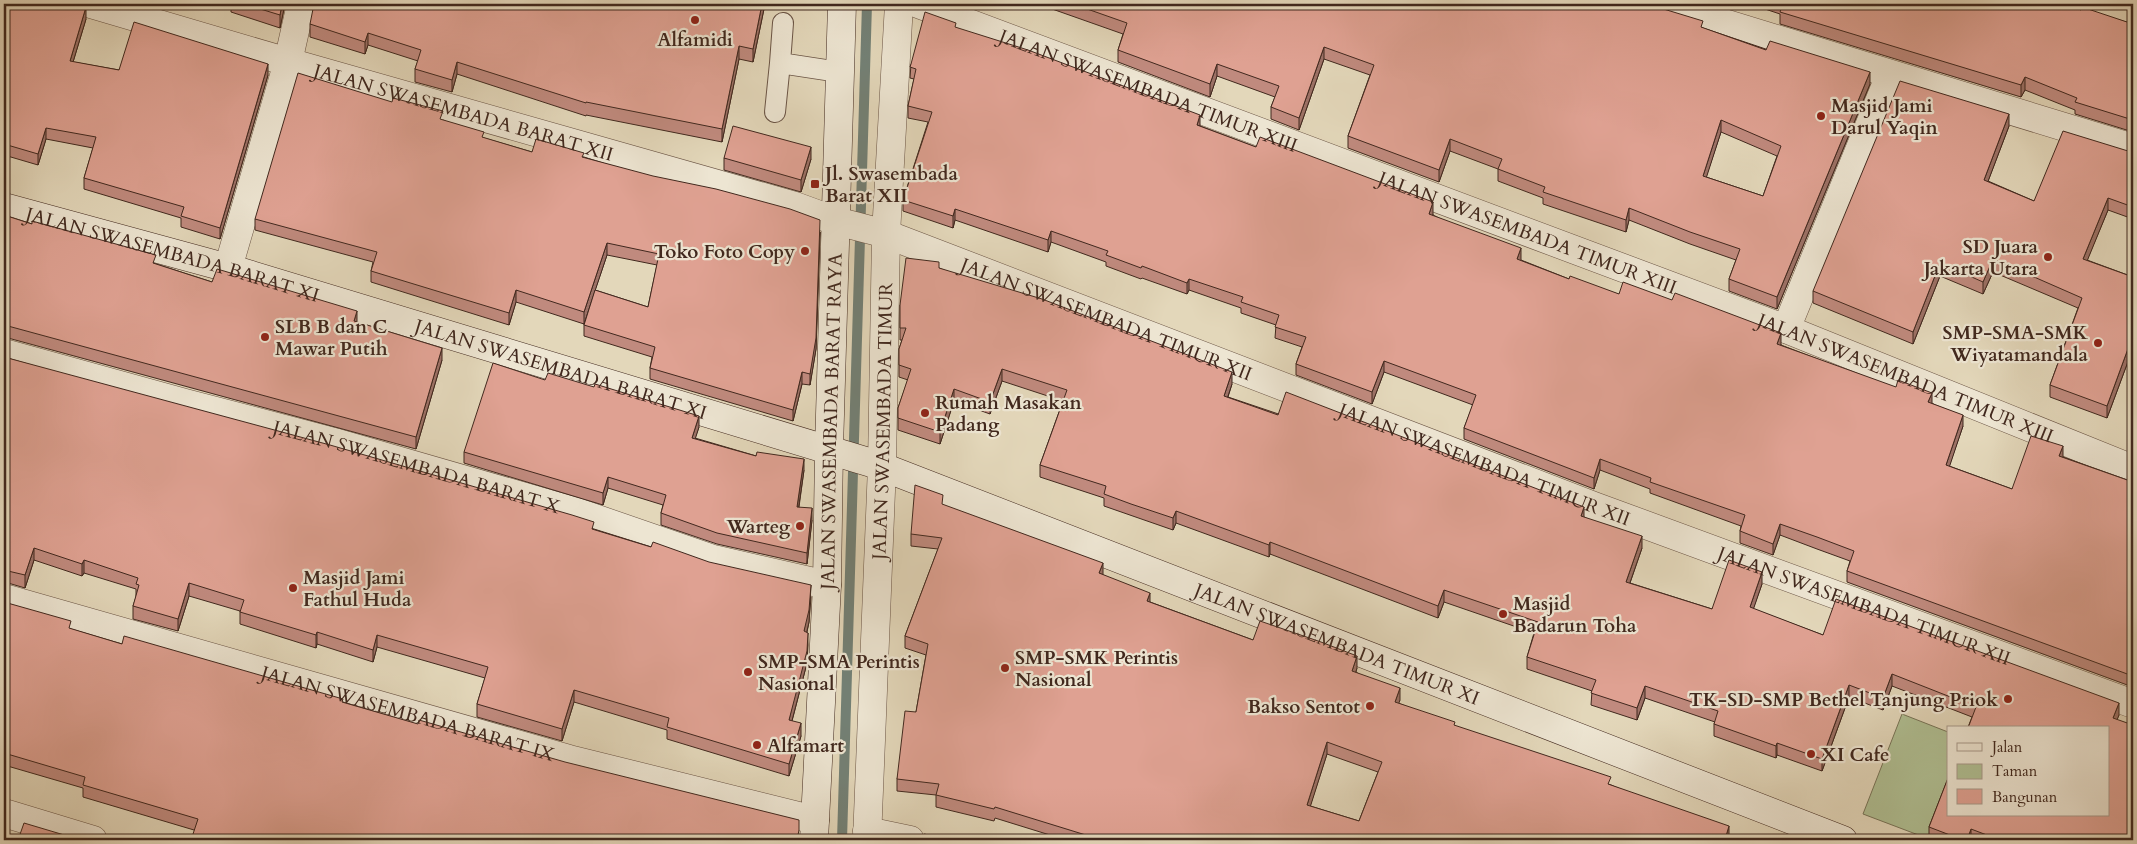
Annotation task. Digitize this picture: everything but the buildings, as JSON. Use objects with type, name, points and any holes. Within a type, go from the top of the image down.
[{"type":"street","name":"JALAN SWASEMBADA BARAT XII","points":[[91,4],[786,204],[840,222]]},
{"type":"street","points":[[228,268],[288,62],[301,4]]},
{"type":"street","name":"JALAN SWASEMBADA BARAT RAYA","points":[[814,830],[835,451],[840,222],[839,72],[842,4]]},
{"type":"street","name":"JALAN SWASEMBADA TIMUR","points":[[867,836],[883,233],[899,4]]},
{"type":"street","name":"JALAN SWASEMBADA TIMUR XIII","points":[[918,4],[1786,329],[2133,468]]},
{"type":"street","points":[[1662,4],[2133,148]]},
{"type":"street","points":[[1786,329],[1890,75]]},
{"type":"street","name":"JALAN SWASEMBADA BARAT XI","points":[[4,207],[228,268],[835,451]]},
{"type":"street","name":"JALAN SWASEMBADA TIMUR XII","points":[[840,222],[883,233],[1594,506],[2133,704]]},
{"type":"street","name":"JALAN SWASEMBADA BARAT X","points":[[4,352],[185,403],[334,442],[577,512],[713,559],[827,585]]},
{"type":"street","name":"JALAN SWASEMBADA TIMUR XI","points":[[835,451],[878,465],[1843,840]]},
{"type":"street","name":"JALAN SWASEMBADA BARAT IX","points":[[4,598],[814,830]]},
{"type":"street","points":[[4,813],[93,840]]},
{"type":"street","points":[[867,836],[910,840]]},
{"type":"lane","points":[[776,112],[783,23]]},
{"type":"lane","points":[[780,63],[839,72]]},
{"type":"green space","points":[[1902,714],[1947,732],[1947,793],[1929,839],[1863,814]]},
{"type":"waterway","points":[[842,840],[867,4]]},
{"type":"place","name":"Alfamidi","points":[[695,20]]},
{"type":"place","name":"Masjid Jami Darul Yaqin","points":[[1821,116]]},
{"type":"place","name":"Jl. Swasembada Barat XII","points":[[815,184]]},
{"type":"place","name":"Toko Foto Copy","points":[[805,251]]},
{"type":"place","name":"SD Juara Jakarta Utara","points":[[2048,257]]},
{"type":"place","name":"SLB B dan C Mawar Putih","points":[[265,337]]},
{"type":"place","name":"SMP-SMA-SMK Wiyatamandala","points":[[2098,343]]},
{"type":"place","name":"Rumah Masakan Padang","points":[[925,413]]},
{"type":"place","name":"Warteg","points":[[800,526]]},
{"type":"place","name":"Masjid Jami Fathul Huda","points":[[293,588]]},
{"type":"place","name":"Masjid Badarun Toha","points":[[1503,614]]},
{"type":"place","name":"SMP-SMK Perintis Nasional","points":[[1005,668]]},
{"type":"place","name":"SMP-SMA Perintis Nasional","points":[[748,672]]},
{"type":"place","name":"TK-SD-SMP Bethel Tanjung Priok","points":[[2008,699]]},
{"type":"place","name":"Bakso Sentot","points":[[1370,706]]},
{"type":"place","name":"Alfamart","points":[[757,745]]},
{"type":"place","name":"XI Cafe","points":[[1811,754]]}]
